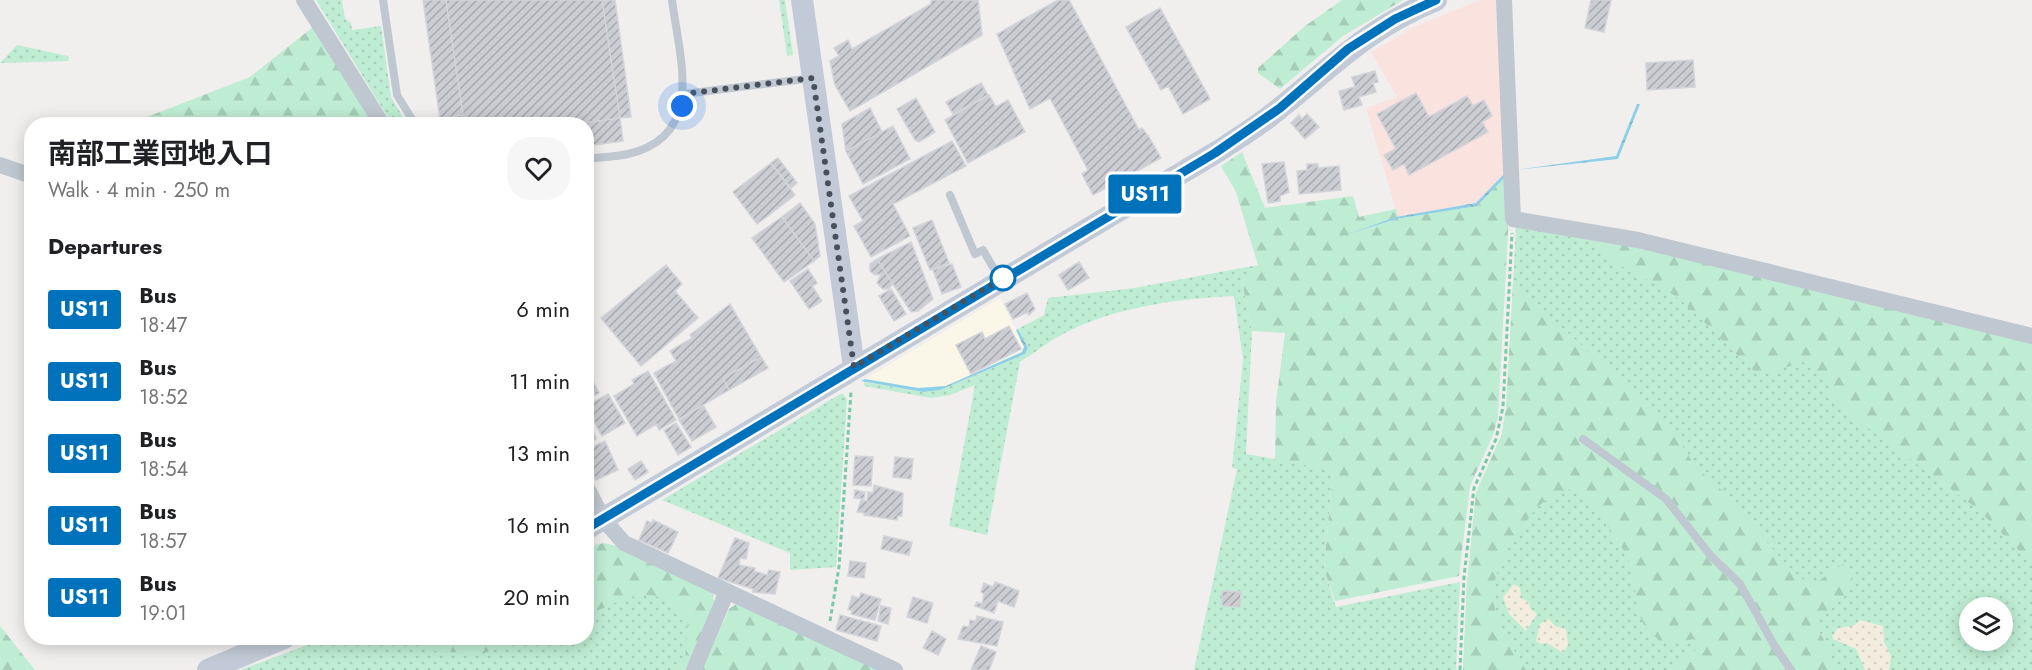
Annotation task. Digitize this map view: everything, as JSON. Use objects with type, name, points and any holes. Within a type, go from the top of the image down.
[{"type":"street","points":[[304,0],[378,117]]},
{"type":"street","points":[[802,0],[854,367]]},
{"type":"street","points":[[895,670],[624,543],[595,524],[1256,126],[1348,49],[1395,19],[1436,0]]},
{"type":"street","points":[[1504,0],[1513,219],[1638,240],[2032,336]]},
{"type":"street","points":[[0,165],[24,173]]},
{"type":"street","points":[[694,670],[727,591]]},
{"type":"street","points":[[208,670],[267,645]]},
{"type":"lane","points":[[383,0],[397,95],[411,117]]},
{"type":"lane","points":[[594,158],[629,154],[660,139],[677,118],[684,94],[672,0]]},
{"type":"lane","points":[[684,94],[813,78]]},
{"type":"lane","points":[[950,195],[975,254],[982,250],[1000,280]]},
{"type":"lane","points":[[1583,439],[1666,499],[1711,556],[1740,584],[1774,645],[1791,670]]},
{"type":"path","points":[[1460,670],[1464,577],[1474,488],[1496,439],[1503,407],[1513,219]]},
{"type":"path","points":[[826,638],[839,567],[854,367]]},
{"type":"shaded area","points":[[1480,0],[1498,0],[1505,173],[1476,203],[1398,217],[1366,108],[1397,97],[1371,52],[1414,27]]},
{"type":"shaded area","points":[[1000,298],[1024,347],[1022,352],[946,386],[918,388],[865,379]]},
{"type":"green space","points":[[316,0],[342,0],[345,19],[351,23],[352,30],[381,26],[391,97],[403,117],[388,117]]},
{"type":"green space","points":[[779,0],[785,0],[793,55],[787,56]]},
{"type":"green space","points":[[1342,0],[1403,0],[1343,36],[1280,89],[1258,73],[1258,68],[1305,26]]},
{"type":"green space","points":[[313,27],[369,117],[147,117],[250,77]]},
{"type":"green space","points":[[17,45],[68,56],[69,61],[0,63]]},
{"type":"green space","points":[[1242,152],[1265,208],[1353,196],[1359,217],[1396,209],[1398,217],[1347,235],[1396,219],[1477,206],[1506,176],[1509,214],[1498,417],[1493,435],[1470,486],[1459,576],[1335,601],[1324,569],[1333,470],[1275,460],[1276,402],[1285,333],[1252,331],[1242,282],[1258,265],[1236,192],[1221,166]]},
{"type":"green space","points":[[1516,227],[1609,239],[2032,341],[2032,670],[1463,670],[1467,585],[1476,493],[1502,434],[1507,403]]},
{"type":"green space","points":[[1592,236],[2032,341],[2032,564],[1979,510],[1857,420],[1832,396],[1825,377],[1803,362],[1764,374],[1754,371],[1680,300],[1612,259]]},
{"type":"green space","points":[[1258,265],[1242,282],[1252,331],[1246,454],[1333,469],[1324,569],[1336,607],[1460,582],[1456,670],[1194,670],[1237,469],[1232,468],[1243,359],[1234,296],[1151,305],[1109,315],[1064,333],[1020,362],[987,535],[949,526],[975,385],[950,395],[931,398],[864,386],[864,382],[923,392],[940,390],[1025,354],[1028,348],[1018,329],[1044,315],[1048,298],[1134,288]]},
{"type":"green space","points":[[1513,283],[1672,427],[1695,467],[1718,486],[1802,579],[1817,582],[1843,564],[1854,573],[1845,596],[1816,624],[1838,670],[1673,670],[1700,646],[1694,639],[1665,644],[1644,625],[1637,607],[1633,575],[1619,542],[1604,522],[1570,489],[1549,498],[1530,516],[1511,544],[1497,574],[1493,599],[1497,616],[1526,670],[1463,670],[1467,585],[1476,493],[1502,434],[1506,408]]},
{"type":"green space","points":[[842,393],[847,399],[836,567],[790,570],[790,553],[662,500]]},
{"type":"green space","points":[[604,543],[714,595],[687,670],[240,670],[308,645],[594,645],[594,545]]},
{"type":"green space","points":[[604,543],[617,546],[711,589],[714,601],[687,670],[678,670],[685,661],[688,618],[675,606],[651,595],[628,598],[594,612],[594,545]]},
{"type":"green space","points":[[738,603],[881,670],[702,670],[729,609]]},
{"type":"green space","points":[[0,626],[35,670],[0,670]]},
{"type":"green space","points":[[425,645],[507,645],[482,654],[434,651]]},
{"type":"sand","points":[[1514,584],[1520,588],[1521,598],[1529,602],[1530,608],[1537,614],[1526,631],[1509,614],[1503,597]]},
{"type":"sand","points":[[1549,619],[1555,626],[1566,629],[1568,645],[1563,653],[1547,643],[1541,644],[1536,641],[1540,624]]},
{"type":"sand","points":[[1860,620],[1883,626],[1884,642],[1891,656],[1889,670],[1865,670],[1856,649],[1833,639],[1832,636],[1838,628],[1853,626]]},
{"type":"water","points":[[1637,104],[1640,104],[1618,159],[1515,170],[1616,156]]},
{"type":"water","points":[[1505,173],[1506,176],[1477,206],[1396,219],[1346,235],[1396,217],[1476,203]]},
{"type":"water","points":[[1018,329],[1028,348],[1025,354],[940,390],[923,392],[861,381],[865,379],[918,388],[946,386],[1022,352],[1024,347],[1016,330]]},
{"type":"building","points":[[423,0],[446,0],[463,115],[440,117]]},
{"type":"building","points":[[446,0],[602,0],[620,118],[594,121],[594,117],[455,117],[463,115]]},
{"type":"building","points":[[602,0],[615,0],[631,117],[620,118]]},
{"type":"building","points":[[931,0],[978,0],[982,35],[850,111],[835,85],[830,61],[839,56],[834,48],[848,40],[852,49],[931,4]]},
{"type":"building","points":[[1058,0],[1069,0],[1139,130],[1142,128],[1161,158],[1093,195],[1082,174],[1088,170],[1050,98],[1030,109],[997,34]]},
{"type":"building","points":[[1591,0],[1611,0],[1604,32],[1585,28]]},
{"type":"building","points":[[1160,8],[1210,99],[1183,114],[1168,86],[1161,90],[1126,27]]},
{"type":"building","points":[[1693,60],[1695,87],[1647,90],[1646,63]]},
{"type":"building","points":[[1375,71],[1378,82],[1373,83],[1376,92],[1359,97],[1362,105],[1344,110],[1339,91],[1355,87],[1352,77]]},
{"type":"building","points":[[981,83],[988,95],[953,114],[946,102]]},
{"type":"building","points":[[1416,93],[1429,117],[1467,96],[1473,106],[1484,100],[1492,116],[1482,122],[1488,132],[1409,175],[1404,164],[1393,170],[1384,155],[1396,149],[1377,114]]},
{"type":"building","points":[[989,95],[996,107],[1008,100],[1025,132],[968,163],[945,120]]},
{"type":"building","points":[[916,98],[935,132],[919,142],[915,140],[897,109]]},
{"type":"building","points":[[870,108],[882,132],[846,151],[842,124]]},
{"type":"building","points":[[1307,114],[1319,127],[1305,139],[1291,123],[1299,115],[1302,119]]},
{"type":"building","points":[[620,118],[623,141],[594,145],[594,121]]},
{"type":"building","points":[[893,126],[910,159],[863,184],[846,151]]},
{"type":"building","points":[[952,141],[966,166],[893,204],[910,236],[871,257],[854,226],[863,221],[849,196]]},
{"type":"building","points":[[778,158],[797,183],[791,188],[771,163]]},
{"type":"building","points":[[1284,162],[1289,192],[1280,196],[1280,201],[1268,203],[1262,164]]},
{"type":"building","points":[[771,163],[795,195],[757,224],[733,192]]},
{"type":"building","points":[[1307,164],[1318,164],[1318,168],[1339,166],[1341,190],[1299,194],[1297,171],[1307,170]]},
{"type":"building","points":[[800,203],[815,224],[820,256],[814,261],[782,217]]},
{"type":"building","points":[[782,217],[814,261],[784,282],[752,238]]},
{"type":"building","points":[[932,220],[949,263],[930,270],[913,228]]},
{"type":"building","points":[[911,242],[933,299],[918,311],[911,312],[877,259]]},
{"type":"building","points":[[877,259],[893,284],[888,289],[883,289],[877,283],[881,274],[875,275],[870,271],[870,264]]},
{"type":"building","points":[[1079,262],[1089,278],[1068,290],[1059,275]]},
{"type":"building","points":[[952,264],[961,287],[942,294],[933,270]]},
{"type":"building","points":[[666,265],[682,284],[675,291],[698,318],[641,366],[601,318]]},
{"type":"building","points":[[808,269],[817,283],[812,286],[822,301],[809,309],[790,281]]},
{"type":"building","points":[[891,289],[906,314],[894,321],[879,296]]},
{"type":"building","points":[[1027,293],[1035,309],[1029,315],[1028,312],[1013,319],[1005,304]]},
{"type":"building","points":[[730,304],[761,357],[723,378],[729,390],[679,419],[654,373],[676,361],[670,351],[692,338],[690,335]]},
{"type":"building","points":[[1009,326],[1021,349],[971,374],[956,345],[982,332],[985,339]]},
{"type":"building","points":[[761,357],[768,368],[729,390],[723,378]]},
{"type":"building","points":[[648,371],[676,420],[659,430],[656,424],[637,436],[614,396],[634,384],[632,380]]},
{"type":"building","points":[[594,384],[599,393],[594,396]]},
{"type":"building","points":[[608,394],[625,423],[602,436],[594,421],[594,402]]},
{"type":"building","points":[[703,405],[716,427],[692,441],[679,420]]},
{"type":"building","points":[[676,423],[691,447],[678,455],[664,430]]},
{"type":"building","points":[[605,441],[618,470],[596,480],[594,446]]},
{"type":"building","points":[[855,456],[873,457],[871,486],[853,485]]},
{"type":"building","points":[[895,457],[913,459],[911,479],[893,477]]},
{"type":"building","points":[[641,461],[648,472],[635,480],[628,469]]},
{"type":"building","points":[[874,485],[903,493],[902,516],[898,516],[897,520],[857,512],[861,500],[867,501],[868,492],[873,493]]},
{"type":"building","points":[[855,490],[865,492],[864,499],[854,498]]},
{"type":"building","points":[[653,520],[678,532],[668,553],[639,540],[647,521],[652,523]]},
{"type":"building","points":[[884,536],[912,542],[909,555],[881,549]]},
{"type":"building","points":[[735,538],[749,543],[746,559],[740,558],[739,565],[755,568],[754,571],[767,575],[769,570],[780,572],[775,594],[753,592],[753,589],[718,578]]},
{"type":"building","points":[[850,561],[866,563],[864,578],[848,576]]},
{"type":"building","points":[[995,582],[1019,591],[1014,607],[998,601],[994,613],[975,606],[977,602],[982,604],[984,594],[981,592],[984,583],[993,587]]},
{"type":"building","points":[[1222,591],[1241,592],[1240,607],[1222,606]]},
{"type":"building","points":[[861,593],[881,599],[875,620],[851,614],[852,610],[848,610],[852,596],[859,598]]},
{"type":"building","points":[[913,597],[933,603],[927,623],[907,617]]},
{"type":"building","points":[[881,606],[891,608],[888,624],[878,621]]},
{"type":"building","points":[[840,615],[881,626],[877,641],[836,630]]},
{"type":"building","points":[[977,616],[1003,622],[997,646],[958,639],[963,626],[969,627],[970,620],[976,621]]},
{"type":"building","points":[[932,631],[946,639],[938,655],[923,648]]},
{"type":"building","points":[[981,646],[996,652],[989,670],[971,670]]},
{"type":"bus line","name":"US11","points":[[594,524],[1215,153],[1280,108],[1348,49],[1395,19],[1436,0]]},
{"type":"route","points":[[682,106],[684,94],[813,78],[854,367],[1003,278]]}]
